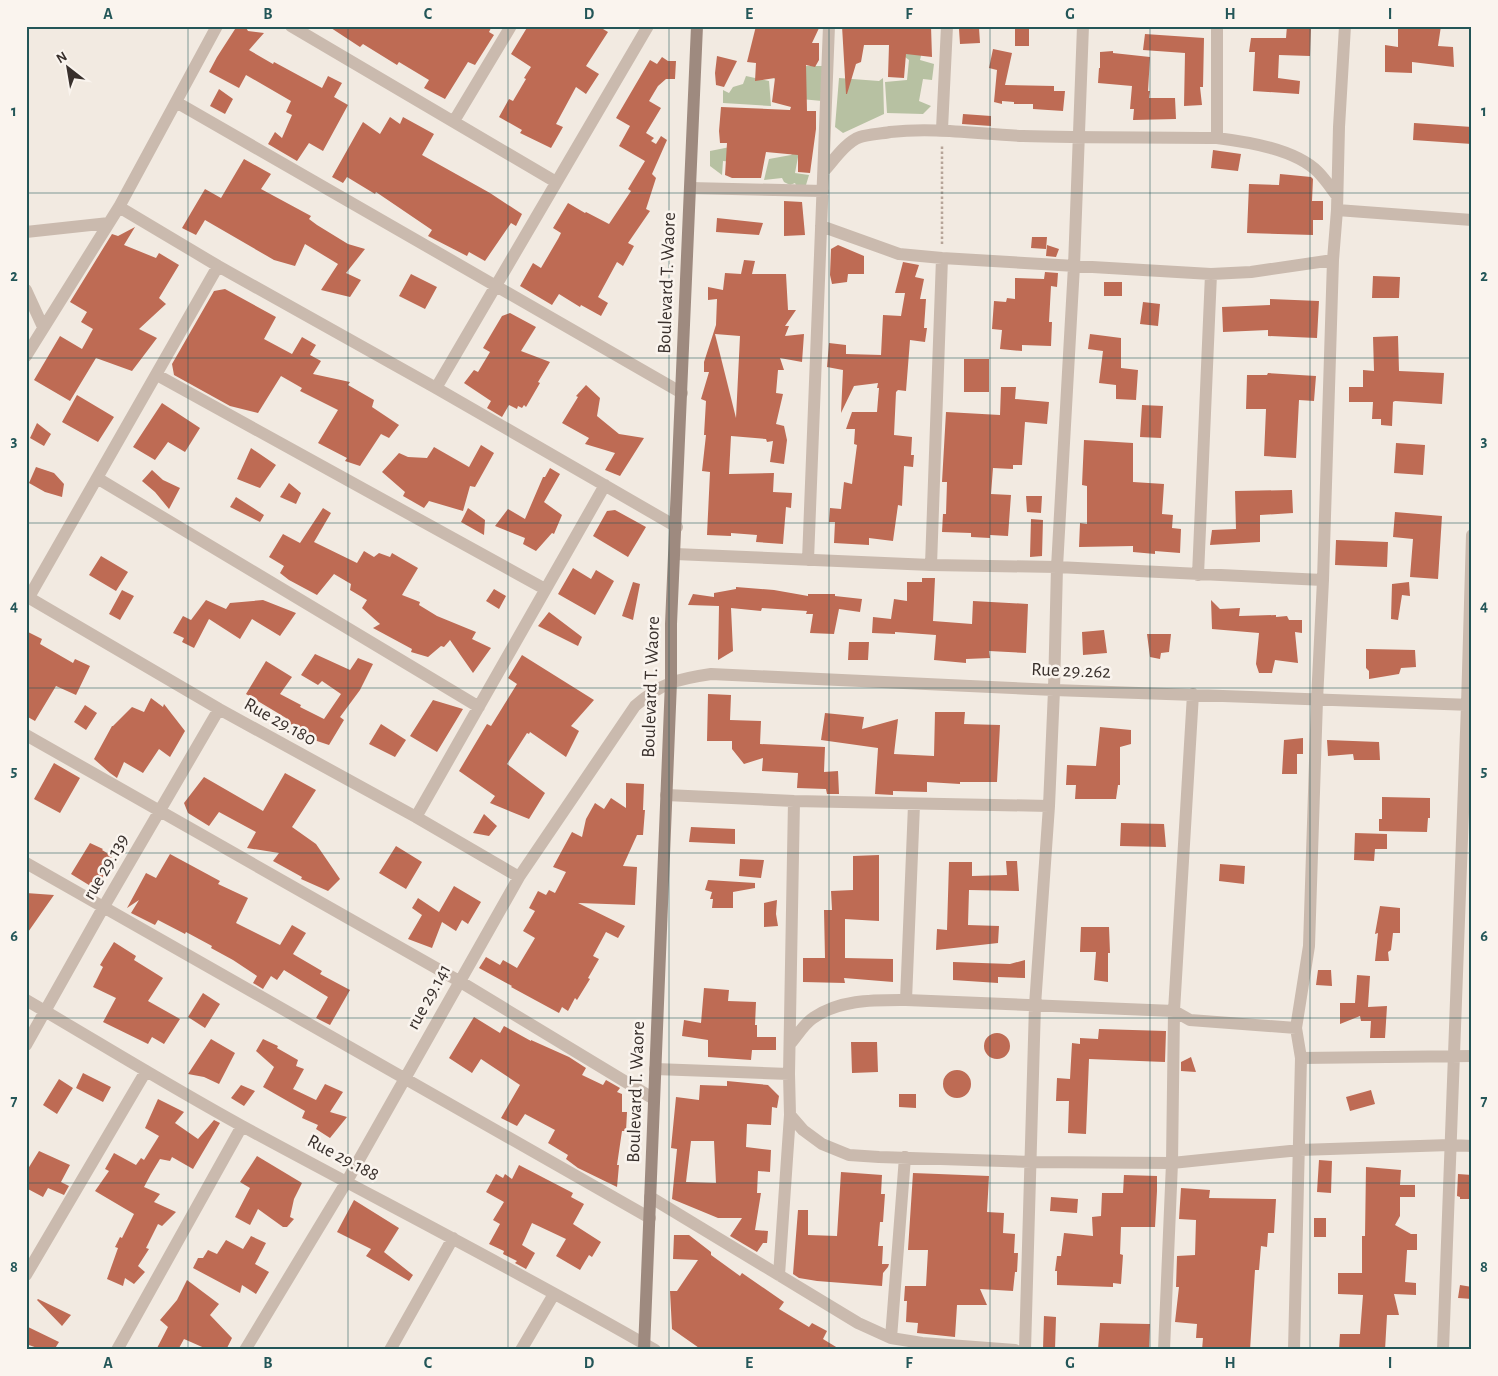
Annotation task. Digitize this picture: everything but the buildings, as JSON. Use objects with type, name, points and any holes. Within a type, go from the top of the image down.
[{"type":"street","points":[[26,356],[119,207],[217,26]]},
{"type":"street","points":[[290,26],[556,182]]},
{"type":"street","points":[[454,121],[511,26]]},
{"type":"street","points":[[436,388],[648,26]]},
{"type":"street","name":"Boulevard T. Waore","points":[[648,1348],[650,1197],[671,624],[677,526],[698,26]]},
{"type":"street","points":[[808,560],[829,26]]},
{"type":"street","points":[[942,129],[947,26]]},
{"type":"street","points":[[1025,1350],[1035,1006],[1049,806],[1057,567],[1074,266],[1083,26]]},
{"type":"street","points":[[1217,138],[1218,26]]},
{"type":"street","points":[[1294,1350],[1301,1058],[1296,1028],[1309,946],[1333,260],[1345,26]]},
{"type":"street","points":[[176,102],[682,393]]},
{"type":"street","points":[[824,171],[857,138],[907,130],[942,129],[996,135],[1079,138],[1217,138],[1242,141],[1271,148],[1298,159],[1317,172],[1337,196]]},
{"type":"street","points":[[690,188],[823,191]]},
{"type":"street","points":[[119,207],[218,266],[677,526]]},
{"type":"street","points":[[1337,210],[1472,220]]},
{"type":"street","points":[[26,232],[109,223]]},
{"type":"street","points":[[821,226],[899,254],[942,258],[1210,274],[1259,271],[1333,260]]},
{"type":"street","points":[[931,565],[942,258]]},
{"type":"street","points":[[28,596],[157,375],[218,266]]},
{"type":"street","points":[[1198,575],[1210,274]]},
{"type":"street","points":[[26,290],[43,327]]},
{"type":"street","points":[[157,375],[545,589]]},
{"type":"street","points":[[97,478],[479,707]]},
{"type":"street","points":[[416,817],[605,485]]},
{"type":"street","points":[[1443,1350],[1450,1145],[1470,705],[1472,536]]},
{"type":"street","points":[[675,554],[931,565],[1057,567],[1323,580]]},
{"type":"street","name":"Rue 29.180","points":[[28,596],[219,709],[416,817],[518,877]]},
{"type":"street","name":"Rue 29.262","points":[[670,682],[711,674],[1054,690],[1470,705]]},
{"type":"street","name":"rue 29.141","points":[[245,1350],[347,1181],[518,877],[635,706],[650,692],[670,682]]},
{"type":"street","points":[[1164,1350],[1172,1163],[1174,1011],[1193,694]]},
{"type":"street","name":"rue 29.139","points":[[26,1045],[219,709]]},
{"type":"street","points":[[26,735],[460,981],[654,1099]]},
{"type":"street","points":[[666,795],[794,801],[1049,806]]},
{"type":"street","points":[[779,1275],[790,1115],[789,1074],[794,801]]},
{"type":"street","points":[[906,1000],[914,804]]},
{"type":"street","points":[[26,863],[650,1218]]},
{"type":"street","name":"Rue 29.188","points":[[26,1000],[242,1126],[453,1238],[648,1348]]},
{"type":"street","points":[[790,1044],[811,1019],[831,1008],[863,1000],[906,1000],[1174,1011],[1190,1020],[1296,1028]]},
{"type":"street","points":[[1301,1058],[1472,1056]]},
{"type":"street","points":[[655,1069],[789,1074]]},
{"type":"street","points":[[26,1275],[146,1071]]},
{"type":"street","points":[[790,1115],[803,1130],[822,1144],[849,1155],[1031,1162],[1172,1163],[1300,1150],[1450,1145],[1472,1146]]},
{"type":"street","points":[[117,1350],[242,1126]]},
{"type":"street","points":[[891,1338],[906,1157]]},
{"type":"street","points":[[650,1197],[858,1324],[891,1338],[922,1343],[1015,1350]]},
{"type":"street","points":[[390,1350],[453,1238]]},
{"type":"street","points":[[522,1350],[554,1294]]},
{"type":"path","points":[[942,129],[942,258]]},
{"type":"green space","points":[[909,36],[925,39],[920,60],[934,64],[932,80],[923,79],[919,101],[931,106],[923,114],[887,113],[885,82],[907,80],[909,60],[905,57]]},
{"type":"green space","points":[[803,66],[822,66],[822,101],[801,99],[791,82],[774,79],[776,75]]},
{"type":"green space","points":[[746,76],[769,81],[771,106],[723,103],[723,90],[729,93],[733,87],[743,84]]},
{"type":"green space","points":[[839,78],[879,81],[883,78],[884,114],[843,133],[835,127]]},
{"type":"green space","points":[[730,147],[734,162],[723,161],[722,175],[710,166],[710,151]]},
{"type":"green space","points":[[795,151],[801,156],[798,157],[795,173],[809,175],[806,185],[797,187],[795,183],[790,185],[784,182],[782,178],[764,180],[769,159],[791,155]]}]
